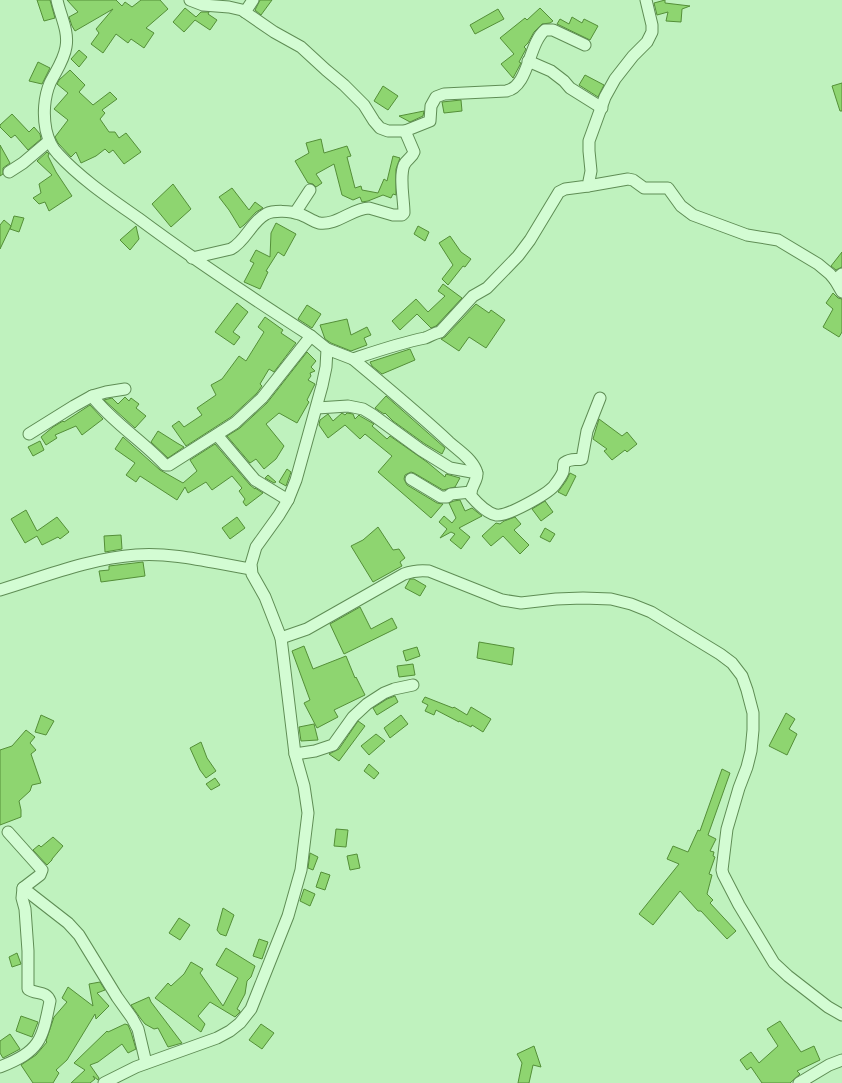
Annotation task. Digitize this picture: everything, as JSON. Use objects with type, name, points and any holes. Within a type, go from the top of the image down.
[{"type":"street","points":[[57,0],[67,37],[66,47],[63,57],[49,85],[45,101],[44,116],[49,141],[58,154],[83,176],[192,258],[311,336],[327,349],[353,359],[470,460],[477,473],[477,478],[471,492],[472,498],[485,509],[498,515],[528,504],[554,486],[562,474],[564,463],[571,459],[582,459],[587,431],[600,398]]},
{"type":"street","points":[[190,0],[203,5],[235,8],[245,12],[274,32],[301,47],[364,105],[380,128],[388,131],[405,131],[430,121],[432,102],[440,95],[506,91],[514,89],[521,80],[540,35],[545,30],[554,30],[586,45]]},
{"type":"street","points":[[245,12],[253,0]]},
{"type":"street","points":[[588,186],[591,171],[589,141],[594,124],[615,79],[651,36],[652,25],[646,0]]},
{"type":"street","points":[[528,61],[551,71],[570,88],[602,108]]},
{"type":"street","points":[[192,258],[231,249],[240,243],[256,223],[266,215],[277,212],[295,213],[321,223],[344,217],[364,208],[369,208],[392,215],[402,215],[404,213],[402,188],[403,167],[414,152],[405,131]]},
{"type":"street","points":[[9,172],[23,163],[49,141]]},
{"type":"street","points":[[353,359],[440,332],[473,296],[487,288],[518,256],[530,240],[559,192],[565,189],[628,179],[633,180],[644,188],[668,188],[681,206],[693,215],[747,235],[778,240],[818,264],[830,274],[839,277],[842,292]]},
{"type":"street","points":[[295,213],[310,190]]},
{"type":"street","points":[[92,396],[102,408],[167,465],[235,423],[262,398],[311,336]]},
{"type":"street","points":[[104,1083],[146,1063],[217,1038],[230,1031],[240,1023],[251,1009],[288,916],[301,870],[308,813],[304,786],[295,754],[281,638],[265,597],[252,574],[251,560],[256,548],[288,500],[296,480],[317,408],[326,367],[327,349]]},
{"type":"street","points":[[30,434],[92,396],[125,389]]},
{"type":"street","points":[[317,408],[348,406],[363,409],[373,414],[421,450],[450,468],[477,473]]},
{"type":"street","points":[[217,435],[233,456],[255,480],[288,500]]},
{"type":"street","points":[[411,479],[441,497],[447,497],[451,494],[471,492]]},
{"type":"street","points":[[0,590],[103,559],[136,555],[168,555],[251,569]]},
{"type":"street","points":[[281,638],[307,629],[404,574],[422,570],[429,571],[502,600],[520,603],[583,598],[611,599],[631,604],[651,612],[720,654],[732,663],[742,676],[751,702],[754,723],[751,752],[727,829],[722,870],[723,874],[739,905],[774,963],[788,976],[828,1007],[842,1015]]},
{"type":"street","points":[[295,754],[315,752],[333,745],[353,717],[367,704],[384,693],[413,685]]},
{"type":"street","points":[[0,1067],[21,1056],[38,1043],[46,1020],[50,1001],[45,994],[32,992],[28,989],[28,951],[25,909],[22,896],[23,888],[40,875],[42,870],[8,832]]},
{"type":"street","points":[[23,888],[68,923],[79,935],[138,1029],[146,1063]]},
{"type":"street","points":[[799,1083],[829,1065],[842,1060]]},
{"type":"building","points":[[37,0],[50,0],[55,18],[44,21]]},
{"type":"building","points":[[67,0],[116,0],[122,6],[125,2],[132,7],[141,0],[160,0],[168,9],[146,28],[154,33],[144,48],[131,39],[128,43],[116,34],[103,53],[91,44],[99,33],[96,29],[113,9],[75,31],[69,17],[78,12]]},
{"type":"building","points":[[260,0],[272,0],[261,15],[255,10]]},
{"type":"building","points":[[665,0],[665,3],[690,6],[682,9],[681,22],[666,21],[668,12],[657,15],[654,3]]},
{"type":"building","points":[[185,8],[196,17],[201,12],[209,12],[208,14],[217,20],[210,30],[195,20],[184,32],[173,22]]},
{"type":"building","points":[[540,8],[553,21],[542,24],[534,32],[524,47],[526,49],[513,78],[501,64],[514,54],[500,38],[525,18],[527,20]]},
{"type":"building","points":[[498,9],[504,19],[475,34],[470,25]]},
{"type":"building","points":[[572,17],[582,23],[584,19],[598,26],[590,40],[557,24],[560,19],[569,24]]},
{"type":"building","points":[[79,50],[87,57],[79,67],[71,59]]},
{"type":"building","points":[[38,62],[50,68],[42,84],[29,81]]},
{"type":"building","points":[[70,70],[85,85],[79,92],[93,105],[110,92],[117,99],[102,110],[105,113],[100,119],[109,132],[115,132],[119,138],[126,133],[141,152],[124,164],[113,150],[109,153],[105,149],[96,156],[81,163],[76,152],[71,157],[58,143],[55,137],[68,120],[54,109],[68,93],[57,84],[59,80]]},
{"type":"building","points":[[585,75],[604,85],[598,97],[579,85]]},
{"type":"building","points":[[842,83],[842,111],[840,111],[832,86]]},
{"type":"building","points":[[383,86],[398,96],[388,110],[374,101]]},
{"type":"building","points":[[461,100],[462,111],[444,113],[442,102]]},
{"type":"building","points":[[424,111],[423,116],[410,122],[399,116]]},
{"type":"building","points":[[12,114],[29,132],[34,127],[40,134],[41,139],[28,150],[15,135],[11,138],[0,127],[0,125]]},
{"type":"building","points":[[321,139],[324,153],[347,146],[351,156],[347,157],[355,188],[361,186],[362,190],[378,193],[384,179],[387,181],[393,156],[400,158],[396,169],[396,195],[393,194],[391,198],[383,195],[362,202],[360,197],[353,200],[342,195],[334,164],[316,174],[322,183],[316,187],[313,184],[308,183],[295,161],[309,153],[306,143]]},
{"type":"building","points":[[0,145],[10,163],[3,168],[3,174],[0,176]]},
{"type":"building","points":[[47,152],[56,172],[72,196],[49,211],[45,202],[39,204],[33,198],[41,193],[39,184],[52,175],[37,161]]},
{"type":"building","points":[[173,184],[191,209],[171,227],[152,204]]},
{"type":"building","points":[[232,188],[249,210],[255,202],[263,208],[256,212],[240,228],[219,197]]},
{"type":"building","points":[[14,216],[24,218],[19,232],[10,229]]},
{"type":"building","points":[[4,220],[11,226],[0,249],[0,225]]},
{"type":"building","points":[[276,223],[296,234],[284,256],[278,252],[266,271],[268,272],[260,289],[244,282],[254,263],[250,261],[256,250],[270,257],[271,233]]},
{"type":"building","points":[[136,226],[139,239],[130,250],[120,240]]},
{"type":"building","points":[[418,226],[429,232],[425,241],[414,234]]},
{"type":"building","points":[[450,236],[461,252],[471,259],[465,267],[463,266],[448,285],[442,279],[453,265],[439,243]]},
{"type":"building","points":[[842,252],[842,267],[836,270],[831,266]]},
{"type":"building","points":[[443,284],[462,298],[436,326],[431,328],[417,314],[400,330],[392,321],[416,299],[428,312],[445,296],[438,291]]},
{"type":"building","points":[[833,293],[838,298],[842,299],[842,332],[839,337],[823,327],[833,309],[826,303]]},
{"type":"building","points":[[237,303],[248,312],[233,332],[240,337],[234,345],[215,332]]},
{"type":"building","points":[[476,304],[489,313],[491,310],[505,320],[486,348],[469,337],[459,351],[441,339],[445,337]]},
{"type":"building","points":[[307,305],[321,314],[312,328],[298,319]]},
{"type":"building","points":[[265,317],[283,330],[281,333],[296,343],[274,372],[269,369],[260,384],[262,386],[257,393],[231,417],[186,446],[172,426],[179,421],[184,427],[202,415],[197,408],[216,395],[211,385],[222,379],[239,356],[246,361],[264,332],[258,327]]},
{"type":"building","points":[[347,319],[351,335],[367,327],[371,335],[364,338],[367,345],[351,351],[325,339],[320,325]]},
{"type":"building","points":[[410,349],[415,360],[382,374],[372,366],[370,362]]},
{"type":"building","points":[[307,352],[316,361],[311,367],[315,371],[310,373],[311,376],[308,380],[315,384],[307,400],[309,402],[297,423],[279,413],[266,424],[284,446],[276,459],[264,469],[256,459],[250,463],[227,436],[240,428],[267,403]]},
{"type":"building","points":[[386,396],[445,448],[442,454],[425,444],[393,421],[385,413],[384,414],[375,408]]},
{"type":"building","points":[[125,397],[129,401],[131,398],[139,404],[136,408],[146,416],[135,428],[104,400],[112,398],[118,404]]},
{"type":"building","points":[[90,405],[103,419],[82,435],[76,426],[55,435],[57,438],[46,445],[41,437],[53,427],[63,421],[64,422]]},
{"type":"building","points":[[342,413],[345,415],[347,413],[353,414],[355,419],[359,415],[374,424],[372,426],[387,439],[390,436],[427,462],[445,477],[446,474],[460,478],[455,487],[443,490],[414,473],[411,472],[405,475],[404,479],[407,485],[437,503],[443,504],[431,518],[378,472],[392,456],[365,434],[360,439],[345,425],[328,438],[319,425],[320,420],[328,414],[333,421]]},
{"type":"building","points":[[599,419],[622,436],[627,432],[637,444],[627,452],[625,450],[612,460],[604,451],[607,449],[593,439]]},
{"type":"building","points":[[158,431],[184,447],[168,458],[151,442]]},
{"type":"building","points":[[123,437],[160,470],[183,483],[197,471],[190,460],[215,444],[250,485],[263,493],[246,506],[243,502],[245,499],[239,491],[242,488],[232,476],[212,490],[206,482],[188,493],[185,487],[177,500],[140,476],[136,482],[126,475],[135,463],[115,449]]},
{"type":"building","points":[[40,441],[44,450],[33,456],[28,447]]},
{"type":"building","points":[[287,469],[291,472],[286,486],[279,482]]},
{"type":"building","points":[[570,473],[576,476],[566,496],[558,492]]},
{"type":"building","points":[[268,475],[276,482],[274,483],[265,478]]},
{"type":"building","points":[[460,500],[465,511],[472,508],[482,516],[459,528],[470,537],[461,549],[450,540],[455,534],[451,532],[440,538],[447,529],[439,522],[444,516],[452,523],[456,518],[449,503]]},
{"type":"building","points":[[545,501],[553,512],[541,521],[532,509]]},
{"type":"building","points":[[26,510],[37,531],[57,517],[69,532],[60,539],[58,537],[42,545],[37,536],[25,543],[11,519]]},
{"type":"building","points":[[237,517],[245,528],[230,539],[222,528]]},
{"type":"building","points":[[515,517],[521,524],[514,530],[529,545],[520,554],[503,536],[491,546],[482,536],[496,523],[500,524]]},
{"type":"building","points":[[378,527],[393,550],[399,549],[405,558],[400,562],[402,566],[373,582],[351,546],[363,540]]},
{"type":"building","points":[[545,528],[555,534],[550,542],[540,537]]},
{"type":"building","points":[[121,535],[122,549],[105,552],[104,536]]},
{"type":"building","points":[[143,562],[145,576],[101,582],[99,571],[109,570],[109,566]]},
{"type":"building","points":[[410,579],[414,579],[426,586],[420,596],[405,588]]},
{"type":"building","points":[[360,607],[371,629],[392,618],[397,628],[344,654],[330,624]]},
{"type":"building","points":[[479,642],[514,648],[512,665],[477,658]]},
{"type":"building","points":[[304,646],[313,669],[346,656],[355,678],[356,677],[365,695],[334,710],[338,717],[317,728],[304,703],[310,700],[292,651]]},
{"type":"building","points":[[417,647],[420,656],[406,661],[403,651]]},
{"type":"building","points":[[413,664],[415,675],[399,677],[397,666]]},
{"type":"building","points":[[395,696],[398,702],[377,715],[373,708]]},
{"type":"building","points":[[425,697],[453,708],[454,707],[467,715],[471,707],[491,719],[483,732],[472,725],[471,727],[459,722],[436,710],[434,715],[425,711],[428,705],[422,702]]},
{"type":"building","points":[[786,713],[795,719],[789,729],[797,734],[787,755],[769,746]]},
{"type":"building","points":[[41,715],[54,721],[46,735],[35,732]]},
{"type":"building","points":[[401,715],[408,724],[390,738],[384,728]]},
{"type":"building","points":[[358,721],[365,726],[339,761],[329,754],[339,749]]},
{"type":"building","points":[[314,724],[318,740],[301,741],[299,727]]},
{"type":"building","points":[[26,730],[35,737],[30,743],[36,750],[31,754],[41,783],[32,785],[30,791],[19,801],[21,817],[0,825],[0,750],[12,746]]},
{"type":"building","points":[[376,734],[385,741],[369,755],[361,746]]},
{"type":"building","points":[[201,742],[207,758],[216,771],[206,778],[200,770],[190,748]]},
{"type":"building","points":[[369,764],[379,773],[374,779],[364,771]]},
{"type":"building","points":[[722,769],[730,773],[708,835],[716,839],[710,851],[714,852],[713,856],[715,857],[709,874],[712,875],[707,894],[713,900],[710,903],[736,931],[727,939],[680,891],[653,925],[639,914],[679,864],[667,859],[673,846],[688,852],[698,830],[700,831]]},
{"type":"building","points":[[215,778],[220,785],[211,790],[206,784]]},
{"type":"building","points":[[336,829],[348,830],[346,847],[334,846]]},
{"type":"building","points":[[53,837],[63,846],[47,865],[33,850],[39,845],[41,847]]},
{"type":"building","points":[[310,853],[318,857],[313,870],[308,868]]},
{"type":"building","points":[[357,854],[360,868],[350,870],[347,856]]},
{"type":"building","points":[[321,872],[330,875],[325,890],[316,887]]},
{"type":"building","points":[[304,889],[315,894],[310,906],[300,901]]},
{"type":"building","points":[[223,908],[234,915],[226,936],[220,934],[217,930]]},
{"type":"building","points":[[179,918],[190,925],[180,940],[169,933]]},
{"type":"building","points":[[259,939],[268,942],[262,959],[253,956]]},
{"type":"building","points":[[226,948],[255,966],[251,977],[247,981],[245,994],[237,1009],[240,1012],[235,1017],[210,1002],[198,1016],[205,1024],[201,1032],[155,998],[168,983],[171,986],[184,974],[191,962],[203,969],[200,973],[223,1006],[238,978],[216,965]]},
{"type":"building","points":[[17,953],[21,964],[12,967],[9,957]]},
{"type":"building","points":[[100,982],[105,990],[97,993],[109,1006],[96,1019],[95,1014],[67,1060],[56,1070],[59,1073],[53,1083],[33,1083],[21,1065],[36,1055],[47,1042],[46,1041],[54,1017],[67,1002],[62,998],[68,987],[93,1006],[89,984]]},
{"type":"building","points":[[149,997],[151,1002],[182,1043],[168,1047],[158,1028],[154,1029],[145,1024],[131,1005]]},
{"type":"building","points":[[21,1016],[38,1022],[32,1037],[16,1031]]},
{"type":"building","points":[[780,1021],[801,1052],[814,1046],[820,1060],[797,1071],[800,1074],[790,1083],[762,1083],[751,1067],[747,1070],[740,1060],[751,1052],[759,1063],[778,1046],[767,1029]]},
{"type":"building","points":[[125,1024],[128,1025],[136,1049],[128,1053],[122,1044],[98,1062],[90,1065],[99,1078],[98,1080],[93,1076],[95,1079],[90,1083],[71,1083],[85,1070],[74,1063],[107,1031],[108,1032]]},
{"type":"building","points":[[261,1024],[274,1033],[262,1049],[249,1040]]},
{"type":"building","points":[[10,1034],[20,1049],[3,1058],[0,1053],[0,1041]]},
{"type":"building","points":[[534,1046],[541,1067],[533,1065],[529,1083],[518,1083],[522,1063],[517,1054]]}]
